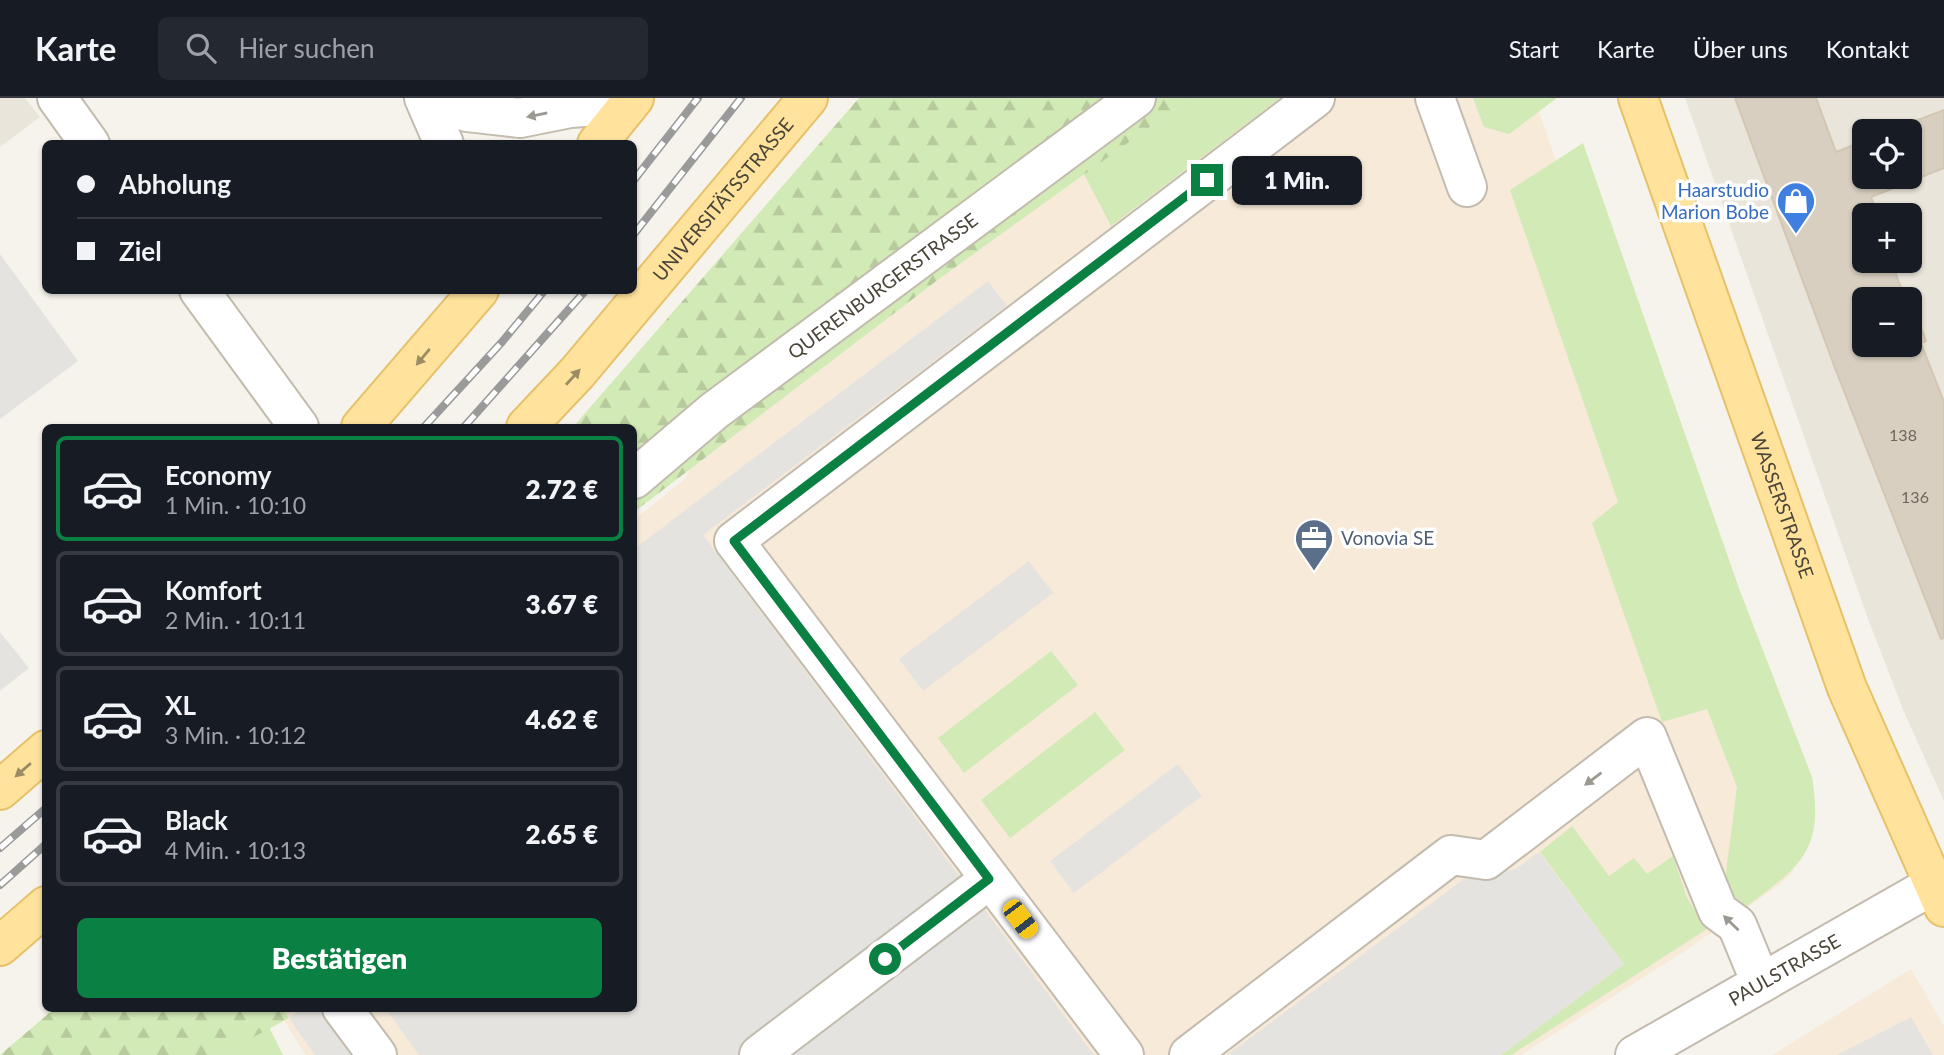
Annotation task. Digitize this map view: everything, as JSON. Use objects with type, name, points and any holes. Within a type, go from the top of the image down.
[{"type":"main road","name":"UNIVERSITÄTSSTRASSE","points":[[529,424],[577,373],[807,98]]},
{"type":"main road","name":"WASSERSTRASSE","points":[[1638,98],[1847,688],[1938,896]]},
{"type":"main road","points":[[600,140],[631,101]]},
{"type":"main road","points":[[364,424],[471,295]]},
{"type":"main road","points":[[0,790],[42,753]]},
{"type":"main road","points":[[0,946],[40,915]]},
{"type":"street","points":[[57,98],[87,140]]},
{"type":"street","points":[[425,98],[442,140]]},
{"type":"street","points":[[435,98],[467,112],[520,118],[570,108],[631,101]]},
{"type":"street","name":"QUERENBURGERSTRASSE","points":[[637,476],[714,411],[1136,98]]},
{"type":"street","points":[[1124,1055],[734,541],[1315,98]]},
{"type":"street","points":[[1435,98],[1467,187]]},
{"type":"street","points":[[202,294],[297,424]]},
{"type":"street","points":[[1189,1055],[1451,855],[1486,860],[1647,737],[1718,911],[1737,925],[1761,983]]},
{"type":"street","points":[[759,1055],[989,879]]},
{"type":"street","name":"PAULSTRASSE","points":[[1635,1055],[1761,983],[1938,896]]},
{"type":"street","points":[[345,1012],[377,1055]]},
{"type":"shaded area","points":[[0,98],[25,98],[40,117],[0,147]]},
{"type":"shaded area","points":[[1190,98],[1534,98],[1749,706],[1807,850],[1791,874],[1685,951],[1521,1055],[305,1055],[279,1012],[637,1012],[637,518],[686,478],[688,471],[939,279]]},
{"type":"shaded area","points":[[1685,98],[1944,98],[1944,801],[1904,712],[1868,619]]},
{"type":"shaded area","points":[[0,254],[78,361],[0,419]]},
{"type":"shaded area","points":[[988,281],[1007,306],[703,535],[1094,1055],[419,1055],[388,1012],[637,1012],[637,547]]},
{"type":"shaded area","points":[[1029,561],[1053,593],[923,691],[899,659]]},
{"type":"shaded area","points":[[0,632],[29,668],[0,691]]},
{"type":"shaded area","points":[[1178,764],[1202,796],[1074,893],[1050,861]]},
{"type":"shaded area","points":[[1539,852],[1624,964],[1501,1055],[1227,1055],[1464,879],[1516,869]]},
{"type":"shaded area","points":[[1911,969],[1944,1026],[1944,1055],[1772,1055]]},
{"type":"shaded area","points":[[296,1012],[345,1012],[377,1055],[315,1055],[289,1018]]},
{"type":"shaded area","points":[[1911,1017],[1933,1055],[1837,1055]]},
{"type":"green space","points":[[859,98],[1190,98],[939,279],[637,510],[637,424],[576,424]]},
{"type":"green space","points":[[1190,98],[1280,98],[1111,226],[1084,174]]},
{"type":"green space","points":[[1473,98],[1557,98],[1509,134],[1484,127]]},
{"type":"green space","points":[[1583,143],[1740,591],[1812,777],[1815,822],[1805,854],[1782,879],[1747,906],[1724,888],[1737,787],[1707,709],[1662,722],[1592,523],[1618,502],[1510,190]]},
{"type":"green space","points":[[1051,651],[1078,685],[964,773],[938,738]]},
{"type":"green space","points":[[1095,712],[1125,750],[1010,838],[981,800]]},
{"type":"green space","points":[[1572,826],[1609,876],[1634,858],[1647,874],[1673,856],[1687,898],[1707,929],[1511,1055],[1501,1055],[1624,964],[1540,852]]},
{"type":"green space","points":[[50,1012],[284,1012],[289,1018],[220,1055],[0,1055]]},
{"type":"green space","points":[[269,1027],[283,1055],[220,1055]]},
{"type":"building","points":[[1735,98],[1816,98],[1836,152],[1852,146],[1852,189],[1891,189],[1871,197],[1871,203],[1852,203],[1852,273],[1895,273],[1901,287],[1852,287],[1852,357],[1922,357],[1922,346],[1944,402],[1944,638],[1941,639],[1835,368]]},
{"type":"building","points":[[1944,110],[1944,168],[1922,177],[1920,119]]},
{"type":"railway","points":[[637,176],[698,98]]},
{"type":"railway","points":[[637,230],[741,98]]},
{"type":"railway","points":[[427,424],[542,294]]},
{"type":"railway","points":[[467,424],[582,294]]},
{"type":"railway","points":[[0,848],[42,811]]},
{"type":"railway","points":[[0,885],[42,848]]},
{"type":"place","name":"Haarstudio Marion Bobe","points":[[1796,235]]},
{"type":"place","name":"Vonovia SE","points":[[1314,572]]},
{"type":"route","points":[[885,959],[989,879],[734,541],[1207,180]]}]
